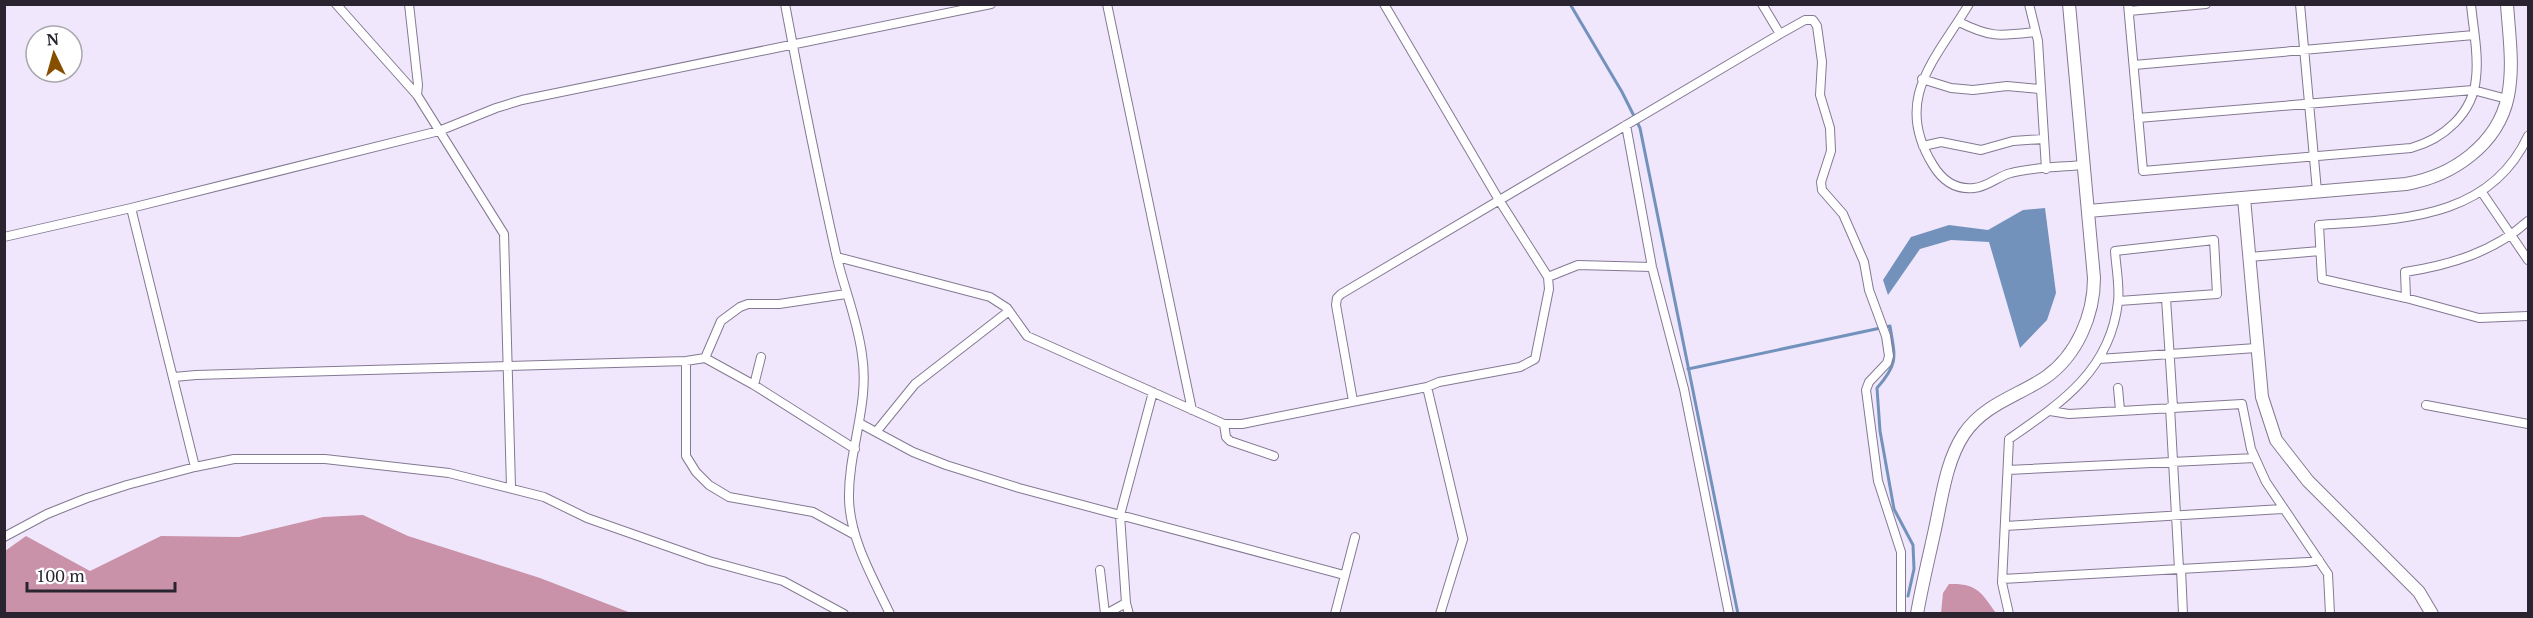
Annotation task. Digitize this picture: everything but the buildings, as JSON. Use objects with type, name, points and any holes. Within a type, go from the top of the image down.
[{"type":"street","points":[[336,4],[417,95],[504,234],[511,488]]},
{"type":"street","points":[[409,4],[417,95]]},
{"type":"street","points":[[785,4],[837,257],[859,334],[864,370],[861,424],[855,449],[849,499],[855,535],[890,614]]},
{"type":"street","points":[[4,237],[131,208],[439,131],[522,100],[992,4]]},
{"type":"street","points":[[1107,4],[1192,410]]},
{"type":"street","points":[[837,257],[973,291],[999,302],[1009,311],[1027,336],[1224,424],[1242,424],[1427,387],[1439,382],[1531,363],[1535,359],[1549,289],[1548,277],[1499,200],[1384,4]]},
{"type":"street","points":[[1762,4],[1780,34]]},
{"type":"street","points":[[1969,4],[1922,79],[1918,92],[1917,131],[1938,173],[1948,183],[1960,187],[1982,187],[2013,172],[2084,165]]},
{"type":"street","points":[[2029,4],[2038,41],[2039,89],[2046,169]]},
{"type":"street","points":[[1917,614],[1944,485],[1959,443],[1974,421],[1999,402],[2046,377],[2055,369],[2068,355],[2086,324],[2094,288],[2069,4]]},
{"type":"street","points":[[2206,4],[2129,8],[2143,171],[2411,147],[2433,140],[2457,121],[2474,90],[2476,79],[2471,4]]},
{"type":"street","points":[[2300,4],[2317,191]]},
{"type":"street","points":[[2088,211],[2406,184],[2440,175],[2477,150],[2501,115],[2507,99],[2511,58],[2507,4]]},
{"type":"street","points":[[1353,401],[1337,298],[1780,34],[1810,19],[1817,26],[1822,62],[1820,95],[1830,128],[1831,151],[1821,182],[1822,190],[1839,208],[1864,262],[1869,290],[1886,336],[1887,363],[1880,374],[1869,382],[1866,390],[1878,481],[1901,552],[1901,614]]},
{"type":"street","points":[[1959,22],[1986,34],[1998,36],[2035,32]]},
{"type":"street","points":[[2134,65],[2474,35]]},
{"type":"street","points":[[1922,79],[1951,88],[1973,90],[2007,86],[2039,89]]},
{"type":"street","points":[[2138,118],[2474,90],[2507,99]]},
{"type":"street","points":[[1629,124],[1652,267],[1684,389],[1729,614]]},
{"type":"street","points":[[2529,136],[2510,165],[2481,191],[2458,204],[2419,217],[2319,225],[2322,279],[2406,298],[2479,318],[2529,316]]},
{"type":"street","points":[[1923,146],[1941,142],[1981,150],[2013,141],[2043,139]]},
{"type":"street","points":[[2481,191],[2529,260]]},
{"type":"street","points":[[2244,198],[2262,400],[2276,440],[2308,481],[2419,592],[2432,614]]},
{"type":"street","points":[[131,208],[195,467]]},
{"type":"street","points":[[2406,298],[2406,272],[2462,260],[2511,234],[2529,221]]},
{"type":"street","points":[[2009,614],[2002,579],[2009,439],[2050,411],[2078,386],[2099,360],[2115,320],[2119,301],[2115,251],[2214,240],[2217,294],[2119,301]]},
{"type":"street","points":[[2249,257],[2320,251]]},
{"type":"street","points":[[1548,277],[1578,265],[1652,267]]},
{"type":"street","points":[[705,358],[721,321],[740,307],[747,304],[779,304],[846,294]]},
{"type":"street","points":[[2166,298],[2173,462],[2183,614]]},
{"type":"street","points":[[876,432],[915,384],[1009,311]]},
{"type":"street","points":[[2099,360],[2256,348]]},
{"type":"street","points":[[754,385],[761,357]]},
{"type":"street","points":[[174,377],[208,374],[687,361],[705,358],[754,385],[855,449]]},
{"type":"street","points":[[687,361],[686,456],[696,472],[716,491],[729,497],[813,512],[855,535]]},
{"type":"street","points":[[1427,387],[1463,539],[1440,614]]},
{"type":"street","points":[[2118,388],[2120,410]]},
{"type":"street","points":[[1129,614],[1126,603],[1120,515],[1153,392]]},
{"type":"street","points":[[2050,411],[2069,414],[2242,404],[2255,458],[2282,509],[2328,574],[2330,614]]},
{"type":"street","points":[[2426,405],[2529,424]]},
{"type":"street","points":[[861,424],[913,452],[946,465],[1120,515],[1344,575]]},
{"type":"street","points":[[1224,424],[1227,438],[1230,441],[1274,456]]},
{"type":"street","points":[[2008,470],[2255,458]]},
{"type":"street","points":[[4,537],[47,514],[87,498],[195,467],[234,459],[325,459],[449,473],[544,497],[587,518],[654,542],[709,561],[783,581],[844,614]]},
{"type":"street","points":[[2005,526],[2282,509]]},
{"type":"street","points":[[1335,614],[1355,537]]},
{"type":"street","points":[[2002,579],[2319,560]]},
{"type":"street","points":[[1100,570],[1106,614],[1126,603]]},
{"type":"shaded area","points":[[363,515],[408,536],[540,578],[631,613],[5,613],[5,551],[26,536],[90,571],[161,536],[239,537],[323,517]]},
{"type":"shaded area","points":[[1949,584],[1966,585],[1977,590],[1996,613],[1941,613],[1943,593]]},
{"type":"water","points":[[2045,208],[2056,293],[2047,320],[2020,348],[1989,242],[1951,240],[1920,249],[1888,295],[1883,280],[1911,237],[1949,225],[1988,230],[2023,210]]},
{"type":"waterway","points":[[1570,4],[1622,92],[1640,128],[1738,614]]},
{"type":"waterway","points":[[1688,369],[1890,326],[1894,359],[1889,372],[1877,388],[1880,431],[1894,509],[1913,545],[1914,569],[1908,596]]}]
